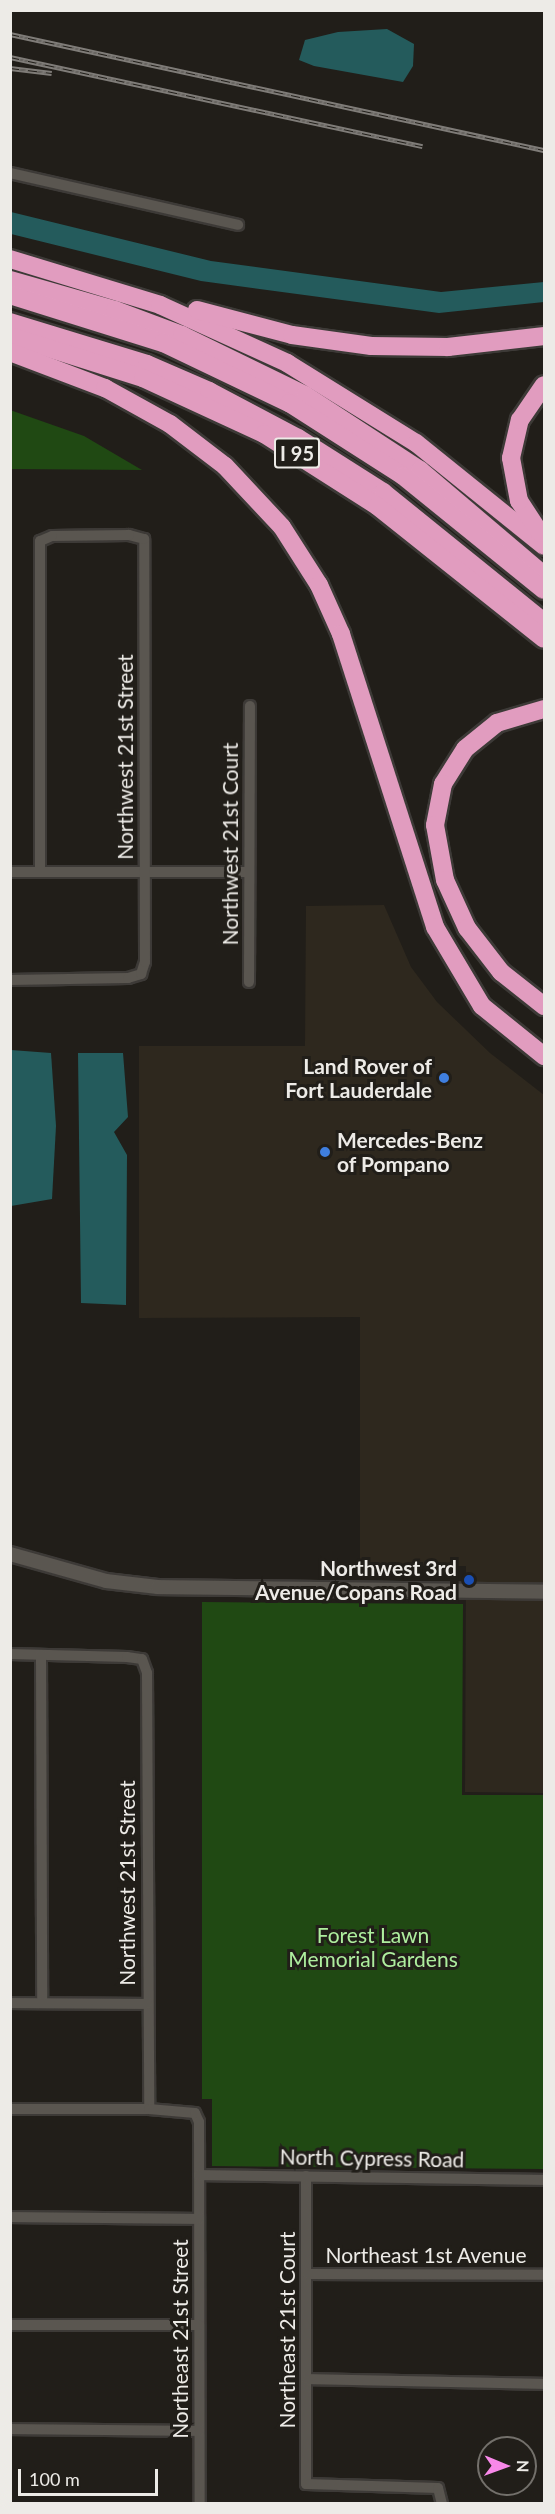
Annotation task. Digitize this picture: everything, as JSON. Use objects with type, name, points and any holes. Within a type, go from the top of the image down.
[{"type":"highway","points":[[10,259],[74,277],[210,325],[326,384],[423,448],[544,546]]},
{"type":"highway","points":[[74,277],[126,288],[254,326],[334,342],[429,347],[544,336]]},
{"type":"highway","name":"I 95","points":[[10,280],[115,310],[173,332],[305,395],[420,471],[544,574]]},
{"type":"highway","points":[[10,295],[163,343],[289,403],[412,483],[544,590]]},
{"type":"highway","points":[[10,322],[147,364],[209,391],[298,438],[383,492],[544,622]]},
{"type":"highway","name":"I 95","points":[[10,336],[133,374],[264,434],[395,519],[544,639]]},
{"type":"highway","points":[[10,352],[105,388],[170,424],[231,472],[292,542],[319,585],[341,634],[422,896],[452,958],[482,1006],[544,1056]]},
{"type":"highway","points":[[544,386],[520,420],[511,458],[519,501],[544,539]]},
{"type":"highway","points":[[544,709],[497,723],[465,749],[443,784],[435,825],[445,880],[467,928],[501,972],[544,1006]]},
{"type":"highway","points":[[452,958],[496,1009],[544,1042]]},
{"type":"street","points":[[10,173],[238,225]]},
{"type":"street","name":"Northwest 21st Street","points":[[10,980],[128,978],[141,974],[145,962],[144,539],[129,535],[52,536],[40,541],[40,872]]},
{"type":"street","name":"Northwest 21st Court","points":[[249,982],[250,706]]},
{"type":"street","points":[[10,872],[249,872]]},
{"type":"street","points":[[10,1554],[106,1581],[158,1587],[544,1592]]},
{"type":"street","points":[[10,1654],[41,1655],[42,2002]]},
{"type":"street","name":"Northwest 21st Street","points":[[41,1655],[142,1659],[147,1673],[149,2109]]},
{"type":"street","points":[[10,2003],[147,2004]]},
{"type":"street","points":[[10,2109],[149,2109],[195,2113],[199,2122],[199,2175]]},
{"type":"street","name":"North Cypress Road","points":[[199,2175],[544,2180]]},
{"type":"street","name":"Northeast 21st Street","points":[[199,2175],[200,2504]]},
{"type":"street","name":"Northeast 21st Court","points":[[306,2176],[308,2274],[306,2484],[438,2488],[442,2504]]},
{"type":"street","points":[[10,2217],[199,2219]]},
{"type":"street","name":"Northeast 1st Avenue","points":[[308,2274],[544,2275]]},
{"type":"street","points":[[10,2325],[199,2325]]},
{"type":"street","points":[[308,2379],[544,2384]]},
{"type":"street","points":[[10,2429],[200,2432]]},
{"type":"shaded area","points":[[384,905],[411,967],[437,1002],[490,1053],[544,1095],[544,1793],[465,1792],[466,1566],[360,1566],[360,1317],[139,1318],[139,1046],[305,1046],[306,906]]},
{"type":"green space","points":[[10,410],[84,436],[142,470],[11,469]]},
{"type":"green space","name":"Forest Lawn Memorial Gardens","points":[[202,1602],[463,1604],[462,1795],[544,1795],[544,2169],[212,2166],[212,2099],[202,2099]]},
{"type":"water","points":[[387,29],[414,44],[413,66],[403,82],[314,66],[299,60],[305,40],[338,32]]},
{"type":"water","points":[[11,212],[211,261],[441,292],[544,282],[544,302],[439,313],[201,281],[11,234]]},
{"type":"water","points":[[11,1050],[51,1053],[56,1126],[52,1199],[11,1206]]},
{"type":"water","points":[[78,1053],[123,1053],[128,1117],[114,1132],[127,1155],[126,1305],[81,1303]]},
{"type":"railway","points":[[10,34],[544,150]]},
{"type":"railway","points":[[10,57],[423,146]]},
{"type":"railway","points":[[10,68],[52,73]]},
{"type":"place","name":"Land Rover of Fort Lauderdale","points":[[444,1078]]},
{"type":"place","name":"Mercedes-Benz of Pompano","points":[[325,1152]]},
{"type":"place","name":"Northwest 3rd Avenue/Copans Road","points":[[469,1580]]}]
